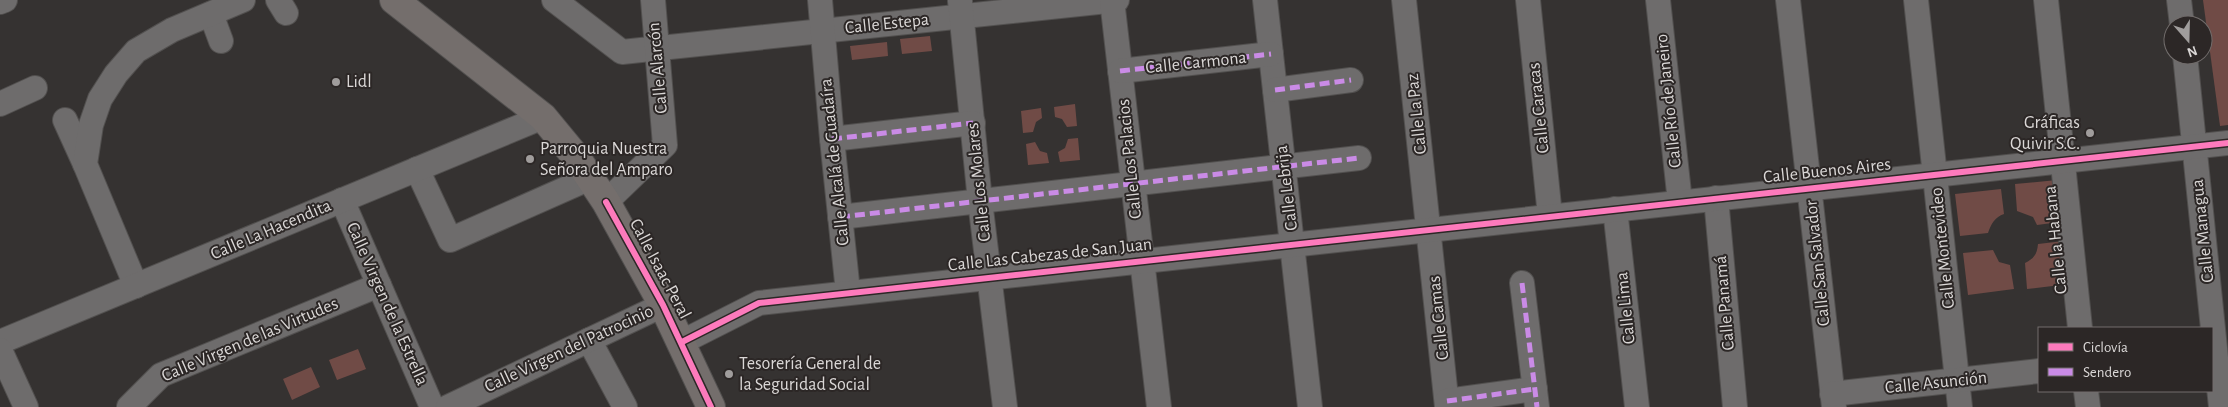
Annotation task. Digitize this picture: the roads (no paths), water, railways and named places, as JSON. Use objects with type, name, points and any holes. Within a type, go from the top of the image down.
[{"type":"main road","name":"Calle Isaac Peral","points":[[394,0],[543,117],[576,157],[606,202],[663,305],[711,407]]},
{"type":"street","points":[[0,2],[6,0]]},
{"type":"street","points":[[85,164],[94,117],[100,99],[116,74],[136,51],[172,30],[244,0]]},
{"type":"street","name":"Calle Estepa","points":[[554,0],[622,52],[823,31],[960,8],[1117,0]]},
{"type":"street","name":"Calle Alarcón","points":[[606,202],[665,145],[653,0]]},
{"type":"street","name":"Calle Alcalá de Guadaíra","points":[[820,0],[848,292]]},
{"type":"street","name":"Calle Los Palacios","points":[[1112,0],[1159,407]]},
{"type":"street","name":"Calle Lebrija","points":[[1265,0],[1294,244],[1310,407]]},
{"type":"street","name":"Calle La Paz","points":[[1404,0],[1430,229]]},
{"type":"street","name":"Calle Caracas","points":[[1528,0],[1550,216]]},
{"type":"street","name":"Calle Río de Janeiro","points":[[1658,0],[1680,202]]},
{"type":"street","name":"Calle San Salvador","points":[[1788,0],[1833,400]]},
{"type":"street","name":"Calle Montevideo","points":[[1916,0],[1960,407]]},
{"type":"street","name":"Calle la Habana","points":[[2046,0],[2080,327]]},
{"type":"street","points":[[2179,0],[2181,15]]},
{"type":"street","name":"Calle Los Molares","points":[[960,8],[980,201],[1005,407]]},
{"type":"street","points":[[211,14],[221,41]]},
{"type":"street","name":"Calle Carmona","points":[[1120,71],[1271,54]]},
{"type":"street","name":"Calle Managua","points":[[2186,65],[2218,351],[2221,407]]},
{"type":"street","points":[[1275,90],[1351,80]]},
{"type":"street","points":[[0,104],[34,88]]},
{"type":"street","name":"Calle La Hacendita","points":[[0,342],[543,117]]},
{"type":"street","points":[[65,120],[136,286]]},
{"type":"street","points":[[832,139],[973,123]]},
{"type":"street","name":"Calle Buenos Aires","points":[[1430,229],[2228,143]]},
{"type":"street","points":[[840,217],[1359,158]]},
{"type":"street","points":[[417,169],[450,240],[590,178]]},
{"type":"street","name":"Calle Panamá","points":[[1716,198],[1735,407]]},
{"type":"street","name":"Calle Virgen de la Estrella","points":[[342,200],[432,407]]},
{"type":"street","name":"Calle Lima","points":[[1615,209],[1637,407]]},
{"type":"street","name":"Calle Las Cabezas de San Juan","points":[[682,342],[759,303],[989,276],[1430,229]]},
{"type":"street","name":"Calle Camas","points":[[1430,229],[1447,404]]},
{"type":"street","points":[[1447,404],[1536,398],[1522,283]]},
{"type":"street","name":"Calle Virgen de las Virtudes","points":[[129,407],[161,375],[379,286]]},
{"type":"street","name":"Calle Virgen del Patrocinio","points":[[448,407],[663,305]]},
{"type":"street","points":[[589,340],[625,407]]},
{"type":"street","points":[[0,350],[26,407]]},
{"type":"street","name":"Calle Asunción","points":[[1833,400],[1958,380],[2038,371]]},
{"type":"street","points":[[2086,392],[2088,407]]},
{"type":"place","name":"Lidl","points":[[336,82]]},
{"type":"place","name":"Gráficas Quivir S.C.","points":[[2090,133]]},
{"type":"place","name":"Parroquia Nuestra Señora del Amparo","points":[[530,159]]},
{"type":"place","name":"Tesorería General de la Seguridad Social","points":[[729,374]]}]
